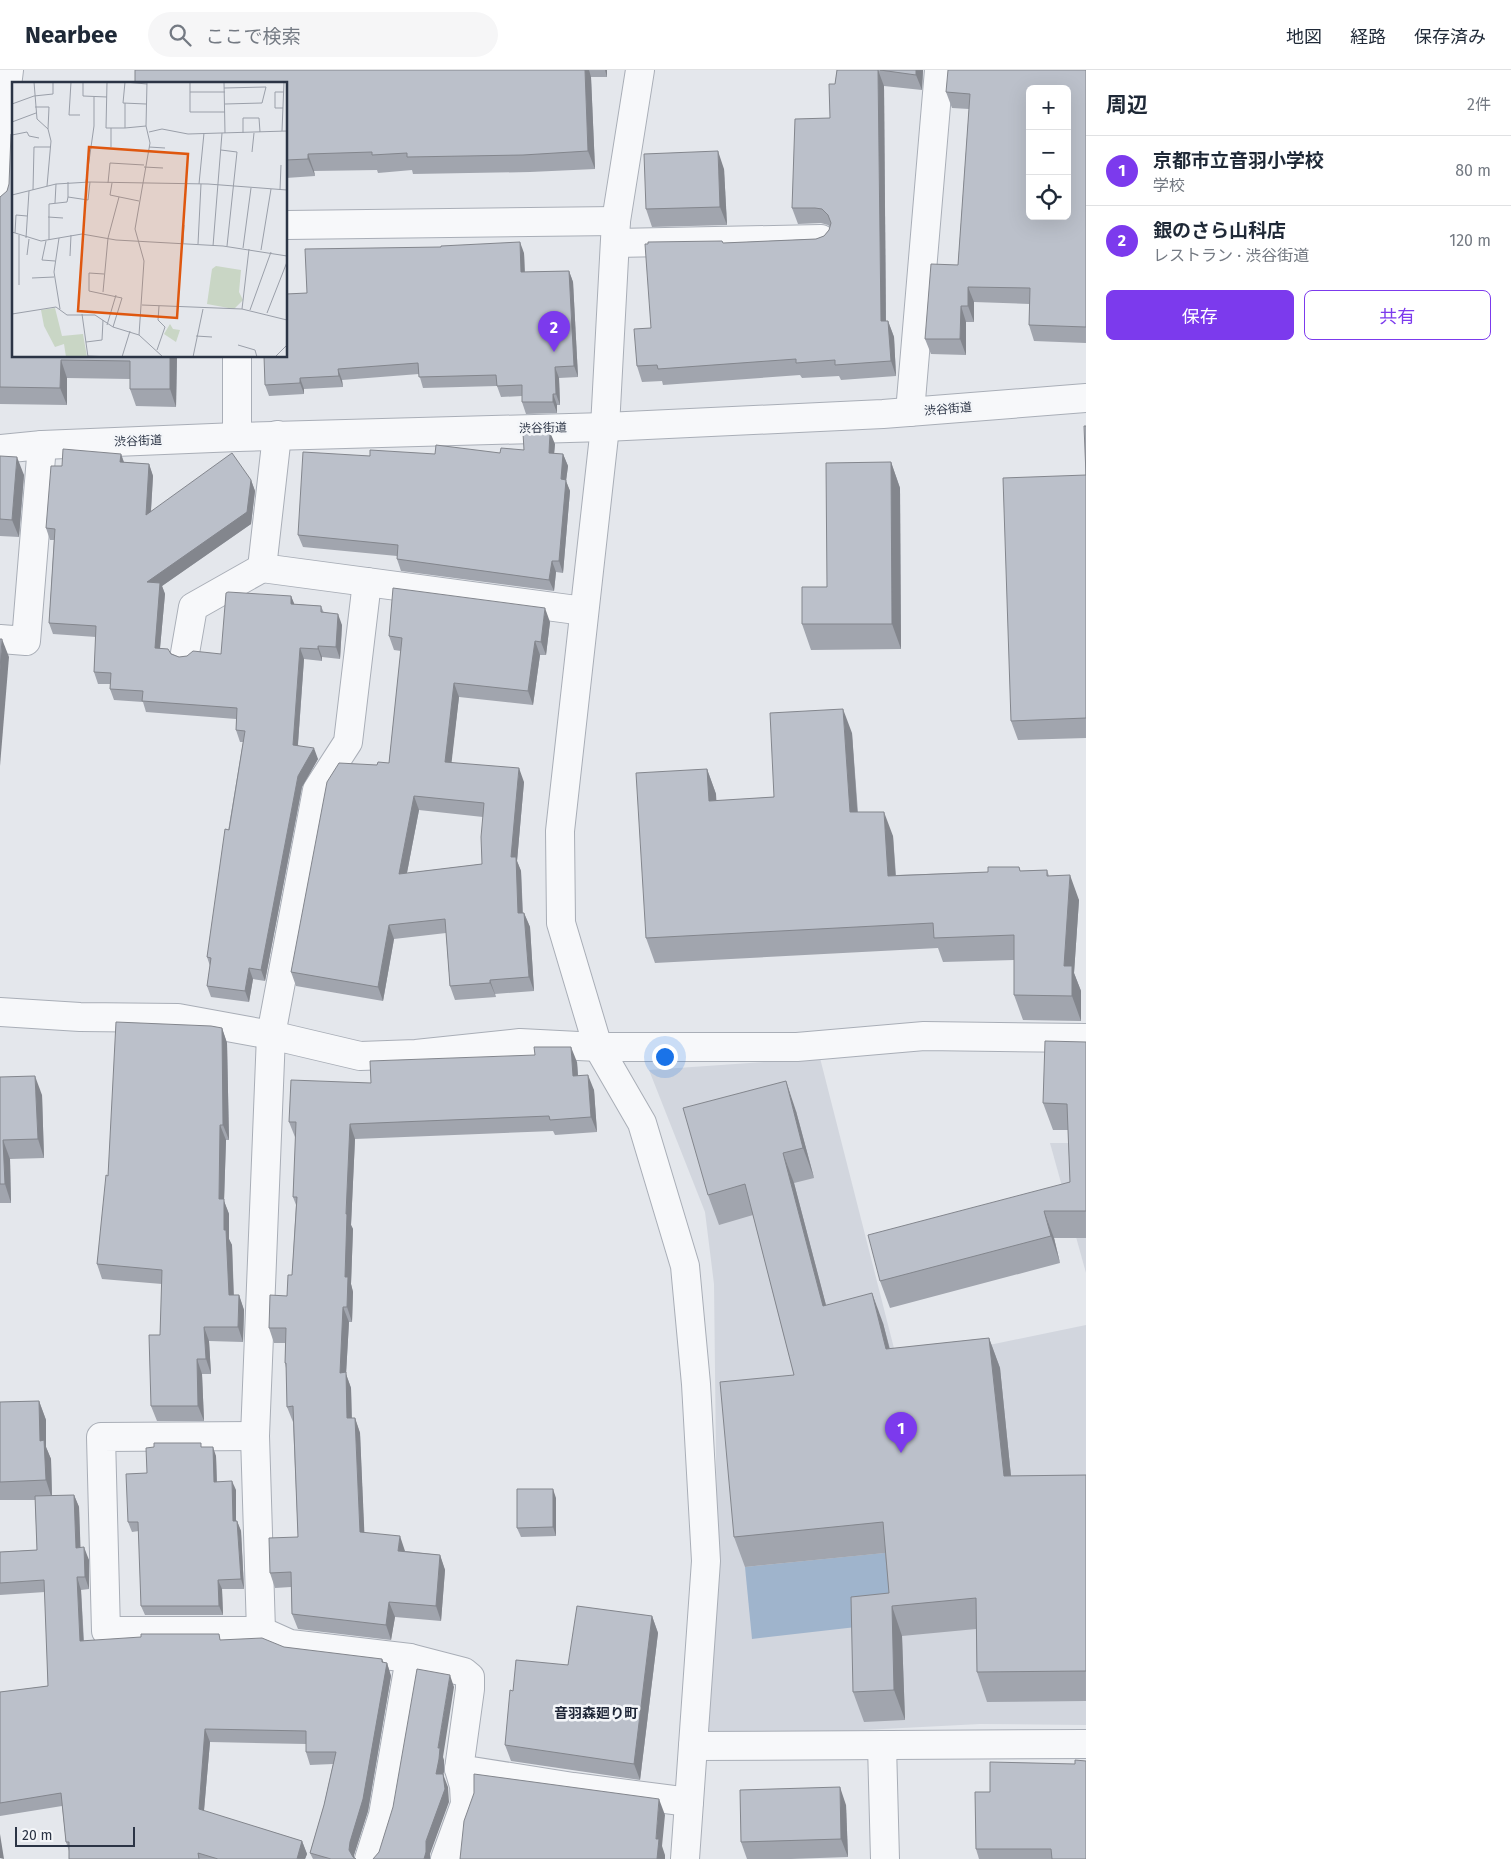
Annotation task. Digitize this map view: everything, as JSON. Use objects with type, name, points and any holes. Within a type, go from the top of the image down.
[{"type":"street","points":[[0,201],[2,126],[9,70]]},
{"type":"street","points":[[640,70],[616,232],[605,427],[560,831],[561,923],[598,1047],[642,1123],[685,1266],[696,1384],[706,1561],[685,1859]]},
{"type":"street","points":[[910,412],[939,70]]},
{"type":"street","points":[[288,225],[616,232],[821,239]]},
{"type":"street","points":[[237,358],[237,436]]},
{"type":"street","name":"渋谷街道","points":[[0,449],[42,445],[237,436],[605,427],[910,412],[1086,398]]},
{"type":"street","points":[[262,568],[277,435]]},
{"type":"street","points":[[0,639],[26,640],[42,445]]},
{"type":"street","points":[[185,653],[193,607],[262,568],[584,611]]},
{"type":"street","points":[[261,1631],[255,1436],[271,1035],[316,790],[348,742],[367,582]]},
{"type":"street","points":[[0,1012],[80,1017],[178,1018],[271,1035],[360,1056],[416,1054],[520,1043],[598,1047],[797,1047],[924,1036],[1086,1038]]},
{"type":"street","points":[[255,1436],[101,1437],[106,1631],[261,1631],[290,1644],[410,1658],[464,1672],[470,1677],[459,1768],[464,1786],[465,1804],[446,1859]]},
{"type":"street","points":[[369,1859],[383,1814],[410,1658]]},
{"type":"street","points":[[693,1746],[1086,1744]]},
{"type":"street","points":[[882,1745],[885,1859]]},
{"type":"street","points":[[459,1768],[573,1787],[689,1802]]},
{"type":"shaded area","points":[[820,1058],[898,1364],[1086,1325],[1086,1725],[980,1724],[706,1738],[717,1541],[714,1284],[705,1212],[649,1070]]},
{"type":"shaded area","points":[[1050,1143],[1086,1143],[1086,1273]]},
{"type":"water","points":[[894,1552],[900,1622],[752,1639],[745,1567]]},
{"type":"building","points":[[135,70],[585,70],[588,151],[523,155],[407,157],[407,153],[372,155],[372,152],[308,154],[308,159],[288,160],[288,82],[135,82]]},
{"type":"building","points":[[837,70],[878,70],[881,321],[888,321],[891,361],[835,365],[835,360],[796,363],[796,359],[658,369],[657,365],[637,366],[634,329],[651,328],[645,244],[648,244],[648,242],[722,241],[723,243],[816,239],[824,236],[829,230],[831,223],[828,215],[822,209],[792,208],[795,119],[830,118],[829,84],[835,84]]},
{"type":"building","points":[[880,70],[916,70],[916,75]]},
{"type":"building","points":[[948,70],[1086,70],[1086,327],[1029,325],[1030,288],[968,287],[968,306],[961,306],[960,339],[925,339],[931,264],[958,265],[970,94],[946,92]]},
{"type":"building","points":[[12,134],[12,358],[170,358],[170,389],[130,389],[130,361],[61,360],[60,388],[0,387],[0,197],[7,191]]},
{"type":"building","points":[[718,151],[720,207],[646,209],[644,154]]},
{"type":"building","points":[[520,242],[521,272],[569,271],[574,366],[555,367],[556,394],[553,394],[553,402],[522,402],[522,385],[497,386],[496,375],[419,377],[418,363],[338,369],[339,376],[300,378],[300,383],[265,385],[264,358],[288,358],[288,294],[307,293],[305,249]]},
{"type":"building","points":[[1084,426],[1086,426],[1086,475]]},
{"type":"building","points":[[550,432],[549,453],[563,454],[561,479],[566,480],[559,561],[552,561],[549,580],[397,559],[398,545],[298,535],[303,452],[370,456],[370,450],[435,454],[436,445],[500,453],[501,448],[524,450],[523,433]]},
{"type":"building","points":[[63,449],[121,454],[120,462],[149,464],[146,515],[232,453],[251,480],[247,512],[147,582],[160,583],[155,648],[168,649],[171,654],[179,657],[187,656],[193,651],[221,654],[226,593],[228,592],[291,596],[291,604],[321,606],[321,612],[338,614],[336,647],[300,648],[293,745],[314,748],[298,776],[261,970],[249,968],[245,991],[207,986],[211,958],[207,957],[225,829],[229,830],[245,731],[236,730],[237,708],[142,701],[143,691],[110,689],[111,673],[94,672],[96,626],[49,623],[55,529],[46,528],[51,466],[62,466]]},
{"type":"building","points":[[0,456],[17,457],[12,520],[0,519]]},
{"type":"building","points":[[891,462],[892,624],[802,624],[802,587],[827,587],[826,463]]},
{"type":"building","points":[[1086,475],[1086,718],[1011,721],[1003,478]]},
{"type":"building","points":[[393,588],[545,608],[541,642],[535,641],[528,691],[454,683],[445,762],[519,768],[511,857],[516,857],[518,913],[524,913],[529,977],[490,980],[490,983],[450,986],[445,919],[389,925],[378,987],[291,972],[327,782],[339,763],[377,765],[378,762],[389,763],[402,638],[389,636]],"holes":[[[414,796],[484,803],[481,837],[482,864],[399,874]]]},
{"type":"building","points":[[0,639],[2,639],[0,670]]},
{"type":"building","points":[[843,709],[850,812],[884,812],[888,876],[988,872],[988,867],[1019,867],[1020,871],[1047,870],[1047,876],[1070,875],[1064,966],[1072,966],[1072,996],[1014,995],[1014,935],[934,938],[933,923],[646,938],[636,773],[707,769],[709,801],[774,797],[770,713]]},
{"type":"building","points":[[116,1022],[222,1028],[223,1125],[220,1125],[219,1199],[224,1199],[224,1230],[226,1230],[229,1295],[239,1295],[238,1327],[204,1327],[206,1359],[197,1359],[198,1406],[151,1406],[149,1335],[160,1335],[162,1270],[97,1264],[106,1175],[108,1176]]},
{"type":"building","points":[[1045,1041],[1086,1042],[1086,1211],[1044,1211],[1051,1236],[880,1281],[868,1235],[1070,1182],[1067,1104],[1043,1103]]},
{"type":"building","points":[[534,1047],[571,1047],[573,1076],[588,1075],[591,1117],[550,1120],[549,1116],[350,1124],[346,1214],[345,1277],[348,1277],[347,1307],[343,1307],[340,1373],[346,1372],[347,1418],[355,1418],[360,1532],[400,1536],[398,1551],[440,1555],[436,1606],[389,1602],[386,1625],[292,1614],[291,1572],[270,1573],[269,1538],[298,1537],[293,1406],[287,1407],[286,1328],[269,1328],[270,1295],[287,1296],[288,1275],[292,1275],[297,1197],[293,1197],[296,1122],[289,1122],[291,1080],[371,1083],[370,1061],[535,1055]]},
{"type":"building","points":[[35,1076],[38,1139],[3,1140],[5,1184],[0,1184],[0,1077]]},
{"type":"building","points":[[786,1081],[803,1148],[783,1153],[823,1306],[872,1293],[886,1349],[989,1338],[1004,1476],[1086,1475],[1086,1671],[977,1672],[976,1598],[892,1606],[894,1690],[853,1692],[851,1597],[889,1593],[883,1522],[734,1537],[720,1382],[794,1375],[745,1184],[708,1195],[683,1108]]},
{"type":"building","points":[[39,1401],[40,1441],[44,1440],[46,1480],[0,1482],[0,1402]]},
{"type":"building","points":[[154,1443],[201,1443],[201,1447],[213,1447],[214,1482],[232,1481],[233,1521],[237,1521],[241,1579],[218,1580],[219,1606],[141,1606],[138,1522],[128,1522],[126,1474],[147,1473],[146,1448],[154,1447]]},
{"type":"building","points":[[517,1489],[553,1489],[553,1527],[517,1528]]},
{"type":"building","points":[[74,1495],[76,1548],[84,1547],[85,1577],[77,1577],[80,1641],[141,1637],[141,1634],[219,1634],[220,1640],[262,1638],[284,1647],[382,1659],[382,1662],[387,1663],[363,1799],[350,1842],[349,1850],[356,1859],[331,1859],[310,1853],[324,1805],[336,1752],[306,1752],[306,1731],[205,1729],[199,1809],[302,1841],[297,1859],[218,1859],[198,1853],[199,1859],[69,1859],[69,1842],[66,1842],[61,1793],[0,1803],[0,1692],[48,1686],[44,1580],[0,1583],[0,1552],[37,1550],[35,1496]]},
{"type":"building","points":[[577,1606],[652,1616],[634,1764],[505,1745],[510,1690],[513,1691],[516,1660],[568,1665]]},
{"type":"building","points":[[417,1669],[450,1675],[438,1748],[440,1748],[436,1774],[443,1774],[445,1789],[426,1841],[424,1859],[373,1859],[379,1852],[393,1807]]},
{"type":"building","points":[[1075,1760],[1086,1761],[1086,1859],[1052,1859],[1051,1849],[976,1849],[975,1792],[990,1792],[990,1762],[1075,1764]]},
{"type":"building","points":[[474,1774],[659,1799],[656,1839],[659,1839],[657,1859],[460,1859],[464,1821],[474,1793]]},
{"type":"building","points":[[840,1787],[841,1839],[741,1842],[740,1790]]},
{"type":"place","name":"銀のさら山科店","points":[[554,352]]},
{"type":"place","name":"京都市立音羽小学校","points":[[901,1453]]},
{"type":"district","name":"音羽森廻り町","points":[[596,1713]]}]
